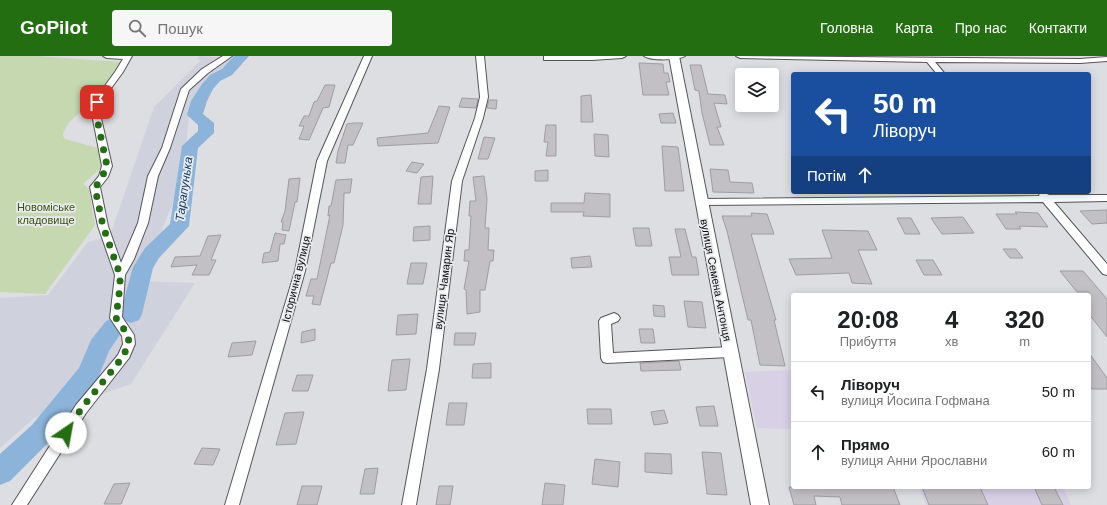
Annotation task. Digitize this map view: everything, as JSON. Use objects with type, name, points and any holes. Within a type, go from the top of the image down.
[{"type":"street","points":[[19,505],[81,409],[122,358],[129,344],[128,335],[116,318],[120,275],[103,226],[95,188],[107,166],[96,114],[97,102],[120,72],[128,57],[107,56]]},
{"type":"street","points":[[120,275],[129,259],[143,223],[153,176],[166,148],[180,100],[185,89],[205,71],[228,56]]},
{"type":"street","name":"Історична вулиця","points":[[232,505],[300,271],[322,161],[368,56]]},
{"type":"street","name":"вулиця Чамарин Яр","points":[[409,505],[433,369],[457,182],[465,155],[479,118],[484,97],[480,56]]},
{"type":"street","points":[[547,58],[622,56]]},
{"type":"street","points":[[648,56],[676,56]]},
{"type":"street","name":"вулиця Семена Антонця","points":[[676,56],[701,202],[760,505]]},
{"type":"street","points":[[740,56],[929,60],[1033,58],[1080,61],[1107,58]]},
{"type":"street","points":[[929,60],[939,72]]},
{"type":"street","points":[[701,202],[1043,195],[1107,198]]},
{"type":"street","points":[[1043,195],[1107,271]]},
{"type":"street","points":[[614,318],[605,321],[607,358],[730,352]]},
{"type":"shaded area","points":[[199,56],[236,59],[203,86],[189,115],[186,147],[175,198],[156,244],[149,253],[141,281],[195,283],[131,384],[34,418],[0,448],[0,298],[48,295],[88,242],[110,236],[154,107],[201,60],[197,59]]},
{"type":"shaded area","points":[[791,370],[791,429],[757,428],[745,372]]},
{"type":"shaded area","points":[[920,489],[1064,489],[1071,505],[926,505]]},
{"type":"green space","name":"Новоміське кладовище","points":[[0,56],[36,56],[121,62],[110,82],[100,95],[68,124],[63,136],[65,139],[101,149],[104,165],[83,184],[89,189],[95,225],[45,294],[0,292]]},
{"type":"building","points":[[639,63],[663,64],[664,73],[668,73],[670,82],[666,82],[669,95],[643,95]]},
{"type":"building","points":[[690,65],[701,65],[708,94],[725,95],[727,104],[714,103],[721,127],[717,127],[724,145],[710,145],[702,113],[699,91],[695,90]]},
{"type":"building","points":[[325,85],[335,85],[329,107],[323,108],[309,140],[299,139],[304,126],[299,126],[304,116],[309,116],[314,102],[317,101]]},
{"type":"building","points":[[591,95],[593,122],[581,122],[581,96]]},
{"type":"building","points":[[462,98],[478,99],[476,108],[459,107]]},
{"type":"building","points":[[489,100],[497,100],[496,109],[487,108]]},
{"type":"building","points":[[439,106],[450,107],[438,143],[378,146],[377,138],[428,133]]},
{"type":"building","points":[[673,113],[676,123],[661,123],[659,114]]},
{"type":"building","points":[[363,123],[353,145],[348,145],[345,163],[336,163],[338,151],[347,124]]},
{"type":"building","points":[[546,125],[556,125],[556,156],[546,156],[548,142],[544,142]]},
{"type":"building","points":[[594,134],[608,135],[609,157],[595,156]]},
{"type":"building","points":[[484,137],[495,138],[488,159],[478,159]]},
{"type":"building","points":[[662,146],[678,147],[684,191],[665,191]]},
{"type":"building","points":[[412,162],[424,164],[417,173],[406,171]]},
{"type":"building","points":[[710,169],[728,170],[730,182],[752,183],[754,193],[713,192]]},
{"type":"building","points":[[548,170],[548,181],[535,181],[535,171]]},
{"type":"building","points":[[433,176],[431,204],[418,204],[421,177]]},
{"type":"building","points":[[484,176],[487,199],[485,228],[489,228],[488,250],[494,250],[493,261],[490,261],[485,290],[480,290],[480,312],[467,314],[466,290],[464,289],[469,261],[464,261],[465,250],[469,250],[471,216],[469,216],[470,201],[476,201],[473,177]]},
{"type":"building","points":[[300,178],[297,202],[295,202],[289,231],[282,230],[283,222],[281,222],[285,211],[289,179]]},
{"type":"building","points":[[352,179],[350,193],[344,193],[343,225],[334,263],[331,263],[320,305],[312,304],[314,296],[306,296],[311,279],[317,279],[330,215],[328,216],[329,206],[331,206],[336,180]]},
{"type":"building","points":[[585,193],[610,194],[610,217],[583,216],[584,212],[551,212],[551,203],[584,203]]},
{"type":"building","points":[[1107,210],[1107,223],[1092,224],[1080,211]]},
{"type":"building","points":[[1015,212],[1038,213],[1048,227],[1019,226],[1021,229],[1006,229],[996,214],[1017,214]]},
{"type":"building","points":[[751,213],[767,214],[774,234],[751,234],[776,320],[774,320],[785,366],[760,365],[751,320],[748,320],[727,231],[722,216],[752,216]]},
{"type":"building","points":[[963,217],[974,233],[942,234],[931,218]]},
{"type":"building","points":[[897,218],[911,218],[920,234],[905,234]]},
{"type":"building","points":[[430,226],[430,240],[413,241],[414,227]]},
{"type":"building","points":[[633,228],[649,228],[652,246],[636,246]]},
{"type":"building","points":[[675,229],[685,229],[692,257],[696,257],[699,275],[672,275],[669,257],[681,257]]},
{"type":"building","points":[[822,230],[868,231],[877,250],[858,250],[872,284],[852,283],[849,273],[796,275],[789,259],[832,258]]},
{"type":"building","points":[[275,233],[286,235],[284,244],[280,244],[278,261],[262,263],[264,253],[270,252]]},
{"type":"building","points":[[221,235],[211,260],[216,260],[209,275],[192,275],[197,265],[171,267],[175,257],[200,256],[208,236]]},
{"type":"building","points":[[1003,249],[1016,249],[1023,258],[1010,258]]},
{"type":"building","points":[[590,256],[592,267],[572,268],[571,258]]},
{"type":"building","points":[[916,260],[933,260],[942,275],[924,275]]},
{"type":"building","points":[[411,263],[427,263],[423,284],[407,284]]},
{"type":"building","points":[[1060,271],[1083,271],[1107,299],[1107,337],[1091,317],[1091,293],[1077,292]]},
{"type":"building","points":[[684,301],[702,302],[706,328],[688,327]]},
{"type":"building","points":[[653,305],[664,306],[665,317],[654,316]]},
{"type":"building","points":[[418,314],[416,334],[396,335],[398,315]]},
{"type":"building","points":[[315,329],[315,340],[301,343],[302,332]]},
{"type":"building","points":[[639,329],[653,329],[655,343],[641,343]]},
{"type":"building","points":[[455,333],[476,333],[474,345],[454,345]]},
{"type":"building","points":[[256,341],[252,355],[228,357],[232,343]]},
{"type":"building","points":[[1091,356],[1107,378],[1107,389],[1092,389]]},
{"type":"building","points":[[410,359],[406,390],[388,391],[392,360]]},
{"type":"building","points":[[679,361],[681,370],[641,371],[640,363]]},
{"type":"building","points":[[491,363],[491,378],[472,378],[473,364]]},
{"type":"building","points":[[297,375],[313,375],[308,391],[292,391]]},
{"type":"building","points":[[449,403],[467,403],[464,425],[446,425]]},
{"type":"building","points":[[714,406],[718,426],[700,426],[696,407]]},
{"type":"building","points":[[587,409],[611,409],[612,424],[588,424]]},
{"type":"building","points":[[664,410],[668,423],[654,425],[651,412]]},
{"type":"building","points":[[304,412],[296,444],[276,445],[285,413]]},
{"type":"building","points":[[202,448],[220,449],[213,465],[194,464]]},
{"type":"building","points":[[702,452],[721,453],[727,495],[707,494]]},
{"type":"building","points":[[645,453],[671,454],[672,474],[645,472]]},
{"type":"building","points":[[595,459],[620,462],[618,487],[592,484]]},
{"type":"building","points":[[378,468],[374,494],[360,494],[365,469]]},
{"type":"building","points":[[130,483],[121,504],[104,504],[114,484]]},
{"type":"building","points":[[545,483],[565,485],[563,505],[542,505]]},
{"type":"building","points":[[302,486],[322,486],[317,505],[297,505]]},
{"type":"building","points":[[439,486],[453,486],[450,505],[436,505]]},
{"type":"building","points":[[789,487],[791,487],[791,489],[894,489],[900,505],[842,505],[840,497],[814,496],[816,505],[794,505]]},
{"type":"building","points":[[923,489],[981,489],[988,505],[929,505]]},
{"type":"building","points":[[1035,489],[1055,489],[1063,505],[1042,505]]},
{"type":"waterway","name":"Тарапунька","points":[[131,314],[143,267],[152,253],[179,226],[190,146],[206,133],[206,123],[195,115],[199,101],[207,87],[215,78],[227,72],[242,56]]},
{"type":"waterway","name":"Тарапунька","points":[[0,472],[41,433],[89,374],[99,347],[114,327]]},
{"type":"route","points":[[66,433],[81,409],[122,358],[129,344],[128,335],[124,327],[116,318],[120,275],[103,226],[95,188],[107,166],[96,114],[97,102]]}]
